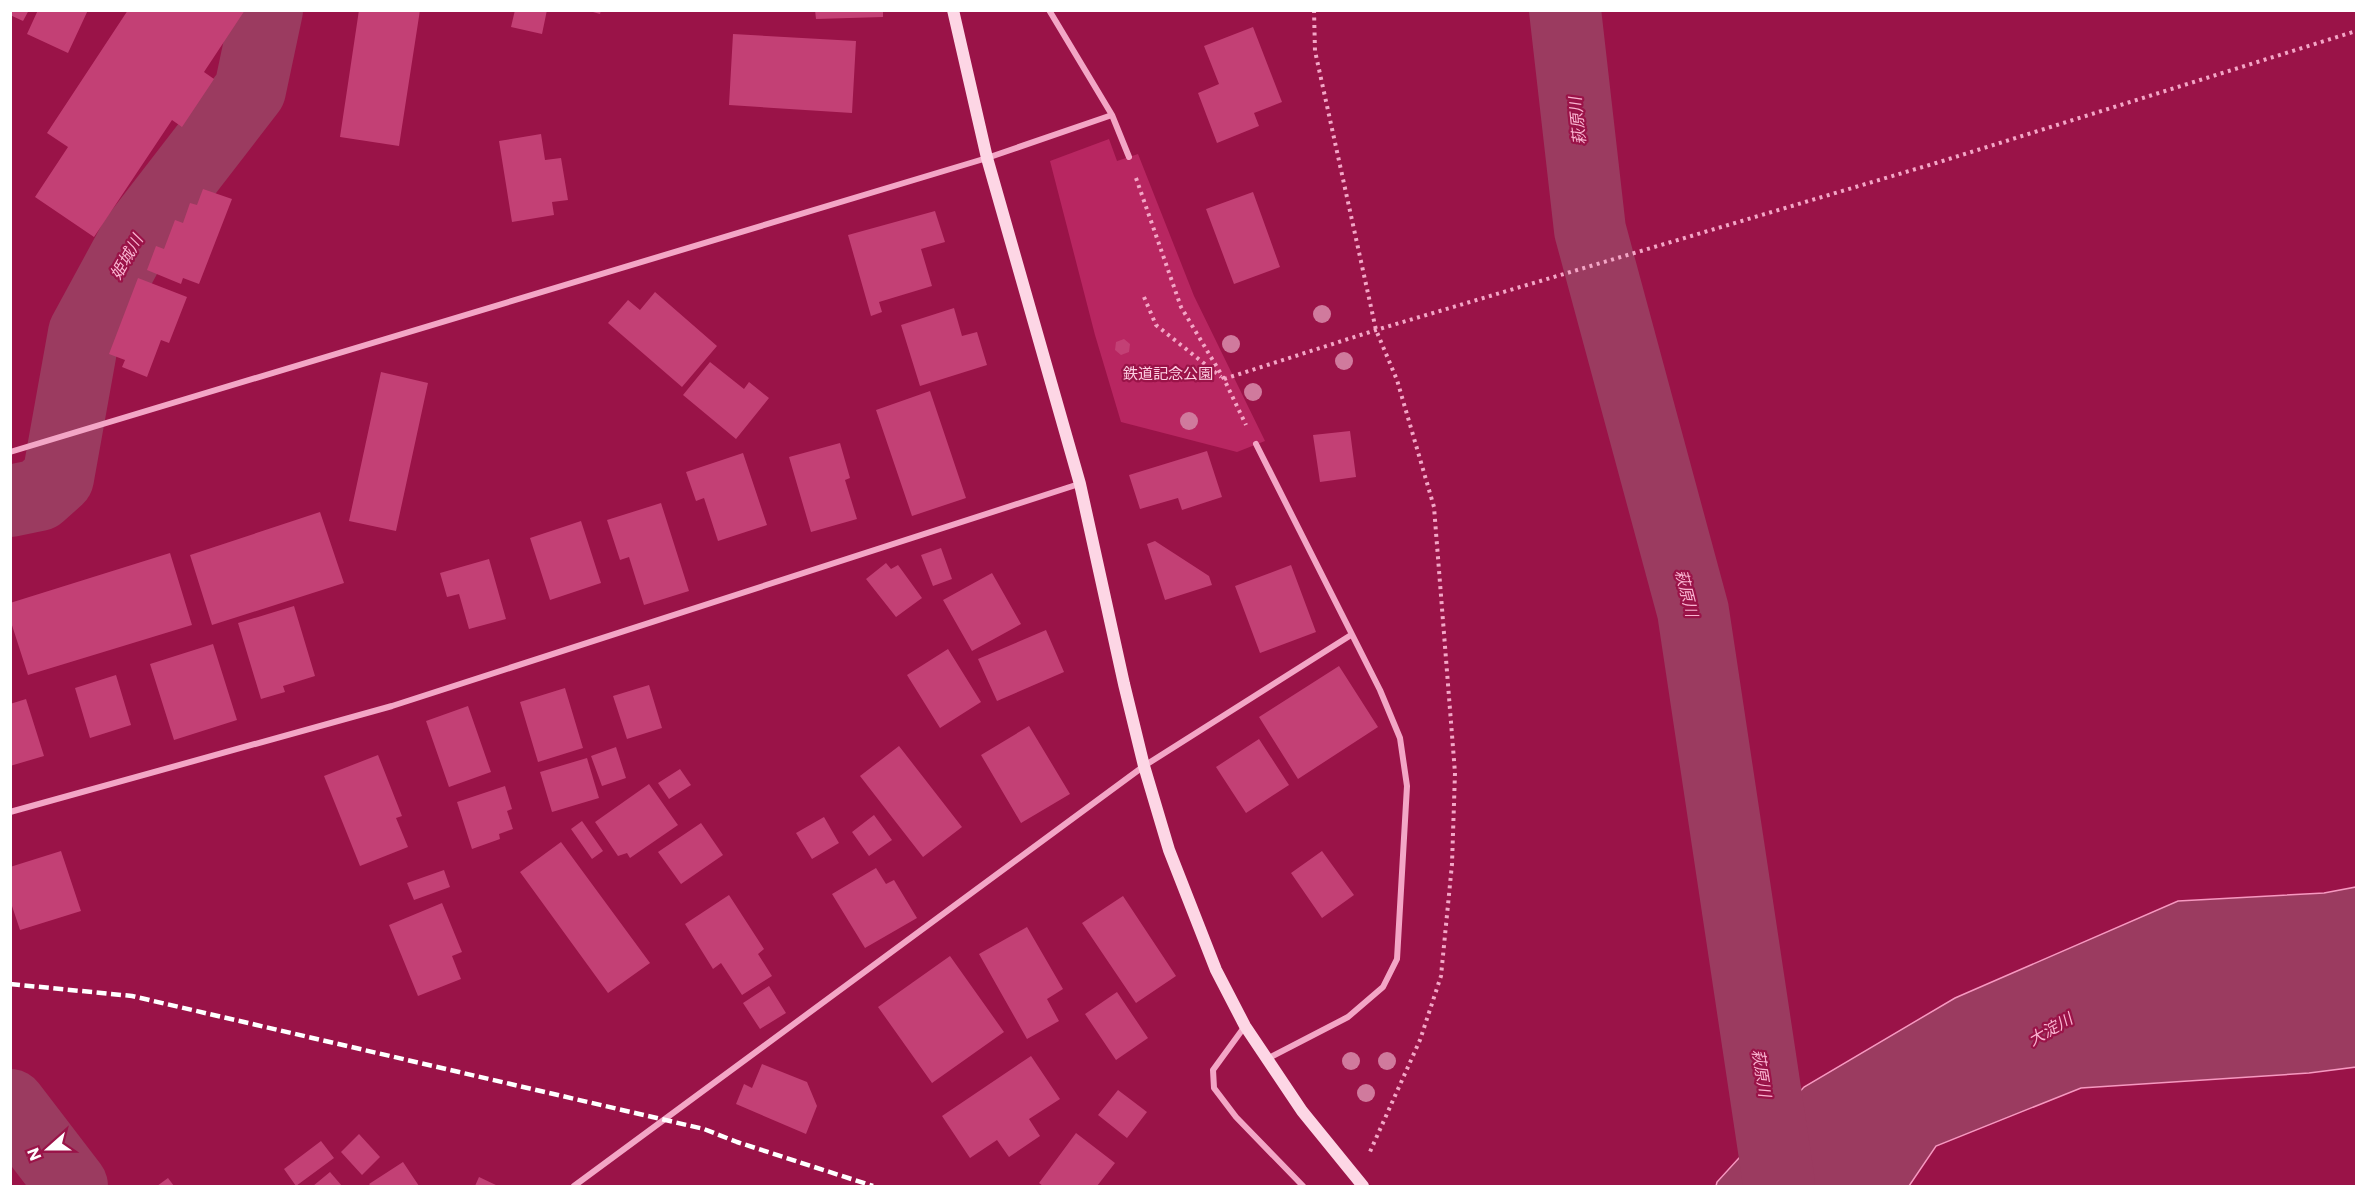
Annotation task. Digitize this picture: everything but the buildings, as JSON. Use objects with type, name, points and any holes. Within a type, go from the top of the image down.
[{"type":"street","points":[[953,10],[987,158],[1080,484],[1144,766],[1169,850],[1216,970],[1245,1026],[1302,1111],[1360,1184]]},
{"type":"street","points":[[1049,10],[1112,115],[1129,157]]},
{"type":"street","points":[[10,452],[987,158],[1112,115]]},
{"type":"street","points":[[1256,444],[1380,690],[1400,738],[1407,786],[1397,959],[1383,987],[1348,1017],[1267,1059]]},
{"type":"street","points":[[10,812],[392,706],[1080,484]]},
{"type":"street","points":[[574,1186],[1144,766],[1351,635]]},
{"type":"street","points":[[1245,1026],[1213,1070],[1214,1088],[1236,1117],[1303,1186]]},
{"type":"path","points":[[1314,10],[1314,51],[1376,330],[1398,380],[1434,507],[1455,773],[1452,864],[1441,976],[1420,1041],[1360,1184]]},
{"type":"path","points":[[1224,379],[1376,330],[1757,216],[2356,31]]},
{"type":"path","points":[[1129,157],[1181,307],[1224,379],[1256,444]]},
{"type":"path","points":[[1144,297],[1156,325],[1224,379]]},
{"type":"green space","name":"鉄道記念公園","points":[[1109,139],[1117,161],[1138,154],[1194,296],[1265,441],[1237,452],[1121,422],[1095,335],[1050,161]]},
{"type":"water","name":"大淀川","points":[[2356,887],[2356,1067],[2309,1073],[2081,1088],[1936,1146],[1909,1186],[1716,1186],[1717,1182],[1804,1087],[1955,998],[2178,901],[2324,893]]},
{"type":"waterway","name":"姫城川","points":[[10,501],[39,495],[58,478],[84,333],[135,239],[250,90],[267,10]]},
{"type":"waterway","name":"萩原川","points":[[1565,10],[1590,230],[1693,611],[1779,1183]]},
{"type":"waterway","name":"姫城川","points":[[10,1105],[72,1186]]},
{"type":"railway","points":[[10,984],[132,996],[704,1129],[873,1186]]}]
